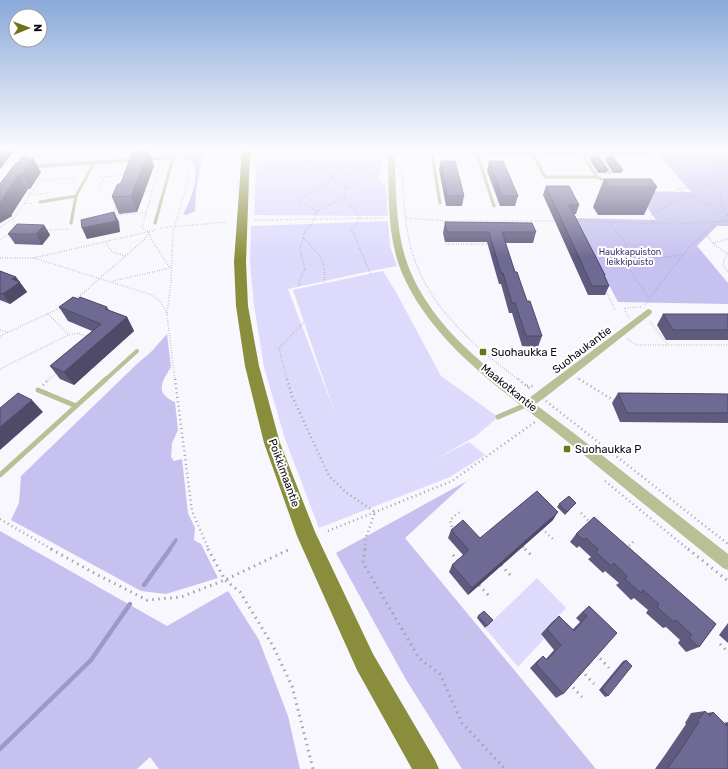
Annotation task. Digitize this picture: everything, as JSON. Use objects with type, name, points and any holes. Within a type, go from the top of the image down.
[{"type":"main road","name":"Poikkimaantie","points":[[244,186],[240,262],[242,306],[252,366],[272,443],[307,536],[365,662],[426,769]]},
{"type":"street","name":"Maakotkantie","points":[[391,186],[393,218],[398,246],[406,273],[423,303],[442,328],[471,356],[528,404],[728,564]]},
{"type":"street","name":"Suohaukantie","points":[[528,404],[648,312]]},
{"type":"lane","points":[[71,223],[76,196],[82,186]]},
{"type":"lane","points":[[156,223],[165,186]]},
{"type":"lane","points":[[437,186],[440,203]]},
{"type":"lane","points":[[487,186],[494,206]]},
{"type":"lane","points":[[40,202],[76,196]]},
{"type":"lane","points":[[0,475],[137,351]]},
{"type":"lane","points":[[38,390],[76,406]]},
{"type":"lane","points":[[498,417],[528,404]]},
{"type":"path","points":[[0,227],[14,218],[36,186]]},
{"type":"path","points":[[98,190],[100,186]]},
{"type":"path","points":[[154,186],[142,228],[149,232],[151,239],[170,268]]},
{"type":"path","points":[[186,186],[182,206],[174,226],[167,314],[192,511],[206,544],[225,580],[240,592],[273,646],[292,686],[308,756],[313,769]]},
{"type":"path","points":[[317,211],[298,203],[298,200],[324,186]]},
{"type":"path","points":[[343,186],[346,189]]},
{"type":"path","points":[[346,186],[345,199],[360,218]]},
{"type":"path","points":[[346,189],[352,186]]},
{"type":"path","points":[[403,186],[410,244],[417,268],[434,298],[461,331],[483,352],[728,544]]},
{"type":"path","points":[[708,186],[677,189],[691,197],[715,207],[728,216]]},
{"type":"path","points":[[654,223],[650,216],[674,202],[699,194],[708,186]]},
{"type":"path","points":[[724,186],[720,194],[721,205],[728,216]]},
{"type":"path","points":[[138,192],[152,191]]},
{"type":"path","points":[[18,194],[49,193]]},
{"type":"path","points":[[299,286],[299,281],[304,270],[300,249],[305,231],[312,224],[317,211],[346,196]]},
{"type":"path","points":[[115,215],[116,204],[120,199]]},
{"type":"path","points":[[24,204],[40,202]]},
{"type":"path","points":[[109,218],[115,215],[146,213]]},
{"type":"path","points":[[648,312],[645,305],[649,298],[690,246],[717,222],[728,216]]},
{"type":"path","points":[[1,239],[16,230],[14,218]]},
{"type":"path","points":[[360,218],[352,230],[357,244],[366,258],[371,275]]},
{"type":"path","points":[[255,220],[406,218],[446,221],[559,222]]},
{"type":"path","points":[[0,258],[34,258],[162,228],[227,222]]},
{"type":"path","points":[[572,222],[728,222]]},
{"type":"path","points":[[609,222],[626,244],[634,246],[646,259],[683,255]]},
{"type":"path","points":[[40,230],[70,228]]},
{"type":"path","points":[[69,302],[82,294],[101,278],[145,239],[149,232]]},
{"type":"path","points":[[705,233],[713,243],[728,254],[725,257],[723,265],[728,272]]},
{"type":"path","points":[[303,238],[323,257],[325,267],[324,283]]},
{"type":"path","points":[[713,243],[728,240]]},
{"type":"path","points":[[106,242],[112,252],[126,256]]},
{"type":"path","points":[[446,244],[489,244]]},
{"type":"path","points":[[626,244],[626,249],[620,251],[627,266],[633,272],[649,298]]},
{"type":"path","points":[[34,258],[152,295],[162,303],[167,314]]},
{"type":"path","points":[[111,282],[170,268]]},
{"type":"path","points":[[604,285],[615,310]]},
{"type":"path","points":[[0,336],[63,306]]},
{"type":"path","points":[[48,314],[68,334]]},
{"type":"path","points":[[304,322],[279,348],[292,396],[329,476],[348,494],[375,512]]},
{"type":"path","points":[[650,322],[668,345]]},
{"type":"path","points":[[0,330],[9,332]]},
{"type":"path","points":[[0,368],[68,334],[78,333],[88,338]]},
{"type":"path","points":[[627,338],[637,345],[728,346]]},
{"type":"path","points":[[38,390],[60,370]]},
{"type":"path","points":[[576,377],[613,400],[621,400]]},
{"type":"path","points":[[328,531],[452,481],[537,420]]},
{"type":"path","points":[[375,512],[366,537],[363,563],[419,658],[440,674],[462,723],[505,769]]},
{"type":"path","points":[[455,534],[450,520],[458,513],[462,512]]},
{"type":"path","points":[[581,513],[592,524]]},
{"type":"path","points":[[0,519],[94,573],[147,600],[181,597],[225,580],[288,550]]},
{"type":"path","points":[[542,529],[553,539]]},
{"type":"path","points":[[624,552],[635,540]]},
{"type":"path","points":[[522,546],[533,557]]},
{"type":"path","points":[[453,555],[462,565]]},
{"type":"path","points":[[501,565],[512,577]]},
{"type":"path","points":[[479,585],[490,597]]},
{"type":"path","points":[[720,644],[728,652]]},
{"type":"path","points":[[595,653],[609,668]]},
{"type":"path","points":[[581,669],[594,684]]},
{"type":"path","points":[[569,682],[582,697]]},
{"type":"shaded area","points":[[255,186],[386,187],[388,216],[254,215]]},
{"type":"shaded area","points":[[388,221],[390,246],[397,266],[288,289],[336,416],[293,290],[383,271],[441,376],[498,417],[476,436],[433,461],[469,442],[485,455],[450,477],[319,528],[285,439],[264,367],[254,305],[250,263],[251,226]]},
{"type":"shaded area","points":[[537,578],[566,608],[541,634],[544,639],[518,667],[485,628]]},
{"type":"green space","points":[[194,186],[197,186],[195,211],[187,215],[183,214],[188,205]]},
{"type":"green space","name":"Haukkapuiston leikkipuisto","points":[[686,186],[728,186],[728,226],[717,226],[697,246],[728,283],[728,304],[618,302],[574,218],[656,220],[636,191],[691,192]]},
{"type":"green space","points":[[167,334],[171,367],[163,383],[162,391],[169,399],[175,402],[178,430],[172,443],[171,457],[174,461],[182,459],[188,513],[195,528],[194,540],[201,544],[218,578],[166,594],[141,591],[11,520],[19,503],[21,476],[151,352]]},
{"type":"green space","points":[[467,481],[405,538],[596,769],[462,769],[405,678],[336,553]]},
{"type":"green space","points":[[0,531],[167,626],[228,591],[259,640],[288,716],[300,769],[159,769],[150,757],[137,769],[0,769]]},
{"type":"building","points":[[0,186],[11,186],[2,199],[3,200],[0,202]]},
{"type":"building","points":[[117,186],[135,186],[131,196],[112,197]]},
{"type":"building","points":[[445,186],[461,186],[464,196],[447,196]]},
{"type":"building","points":[[498,186],[514,186],[518,196],[502,196]]},
{"type":"building","points":[[546,186],[569,186],[579,205],[569,205],[605,275],[609,286],[592,286]]},
{"type":"building","points":[[609,186],[657,187],[610,187]]},
{"type":"building","points":[[114,212],[116,221],[82,228],[81,220]]},
{"type":"building","points":[[445,222],[532,223],[536,232],[502,232],[515,272],[517,272],[527,301],[530,301],[542,336],[526,336],[515,303],[512,303],[503,273],[501,273],[489,232],[447,232]]},
{"type":"building","points":[[17,224],[44,225],[36,234],[8,234]]},
{"type":"building","points":[[0,271],[16,277],[12,279],[20,282],[3,294],[0,293]]},
{"type":"building","points":[[73,297],[78,299],[80,297],[107,307],[105,309],[127,317],[64,372],[50,366],[101,324],[59,307]]},
{"type":"building","points":[[663,314],[728,314],[728,330],[673,330]]},
{"type":"building","points":[[18,393],[32,400],[0,427],[0,408]]},
{"type":"building","points":[[618,393],[728,394],[728,413],[627,413]]},
{"type":"building","points":[[537,491],[558,512],[472,588],[452,565],[468,551],[468,549],[451,530],[463,520],[480,538]]},
{"type":"building","points":[[569,496],[576,503],[567,512],[559,504]]},
{"type":"building","points":[[594,517],[716,624],[699,647],[689,638],[692,635],[676,620],[674,622],[657,607],[659,604],[643,590],[641,593],[625,579],[627,576],[614,563],[611,566],[596,552],[598,549],[586,538],[584,540],[576,534]]},
{"type":"building","points":[[589,606],[617,633],[563,694],[536,664],[543,656],[547,660],[561,645],[547,629],[559,616],[574,631],[587,616],[583,612]]},
{"type":"building","points":[[484,611],[493,620],[487,626],[478,616]]},
{"type":"building","points":[[626,660],[632,666],[608,696],[602,689]]},
{"type":"building","points":[[705,711],[710,716],[713,712],[727,726],[728,724],[728,769],[667,769],[699,722],[698,720]]},
{"type":"waterway","points":[[169,550],[176,540]]},
{"type":"waterway","points":[[144,585],[170,549]]},
{"type":"waterway","points":[[0,749],[91,660],[130,604]]},
{"type":"place","name":"Suohaukka E","points":[[483,352]]},
{"type":"place","name":"Suohaukka P","points":[[567,449]]}]
